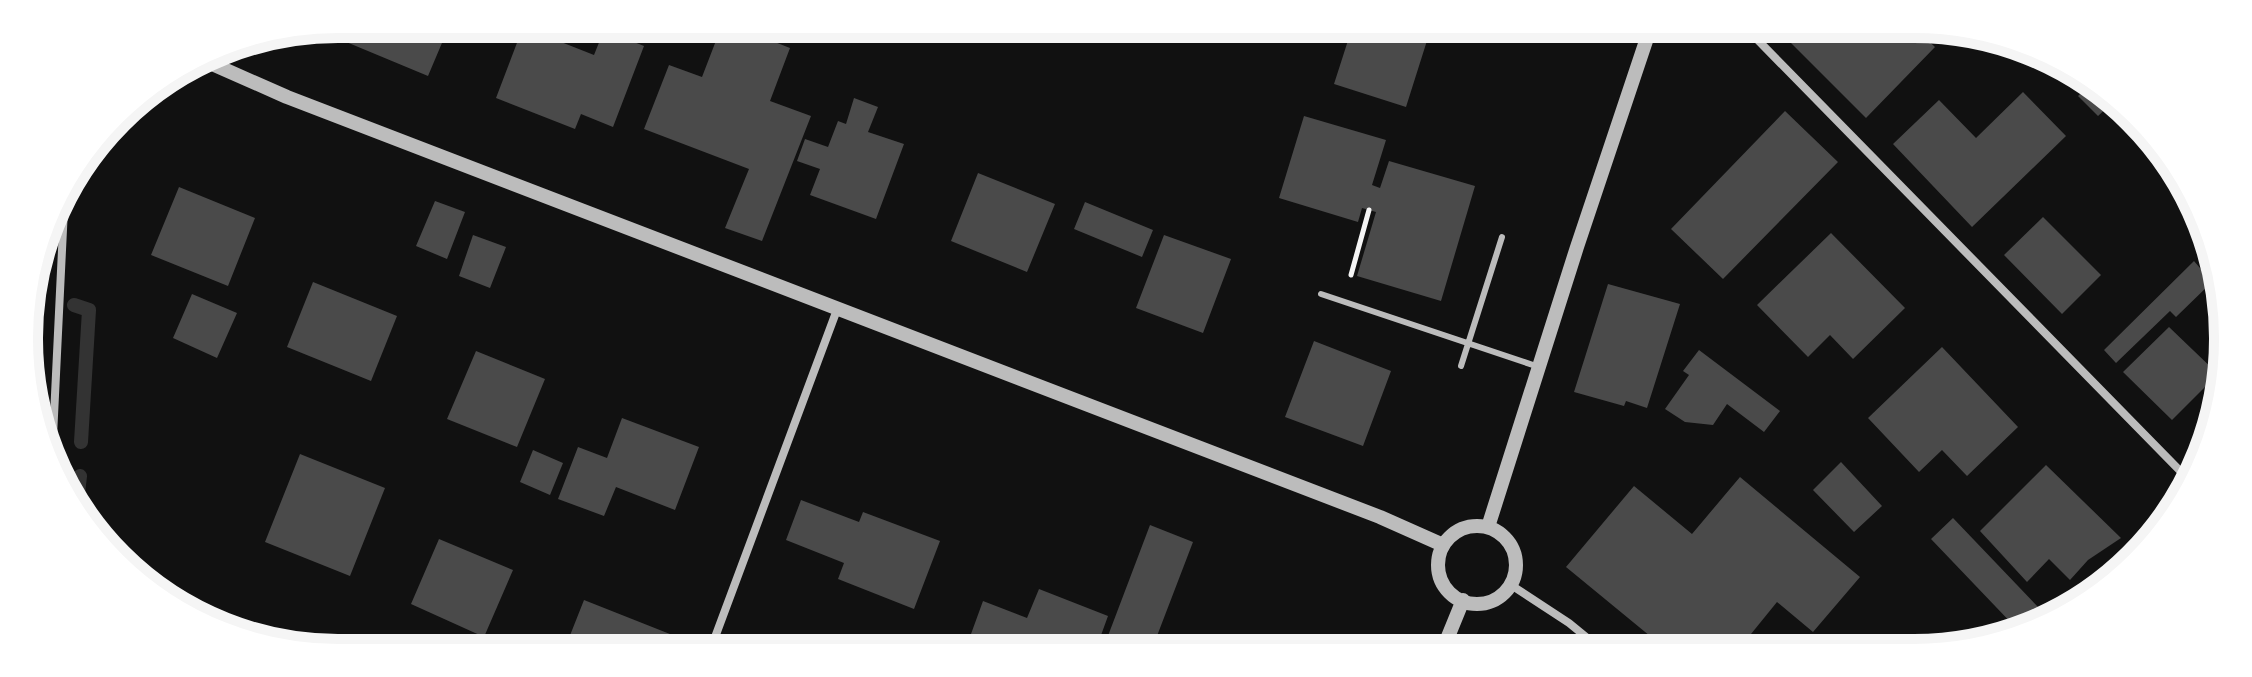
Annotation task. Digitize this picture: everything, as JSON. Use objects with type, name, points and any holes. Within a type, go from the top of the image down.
[{"type":"street","points":[[1488,527],[1647,38]]},
{"type":"street","points":[[1756,38],[2182,473]]},
{"type":"street","points":[[215,65],[287,97],[1380,517],[1443,545]]},
{"type":"street","points":[[53,432],[64,218]]},
{"type":"street","points":[[714,639],[838,307]]},
{"type":"street","points":[[1470,526],[1488,527],[1509,540],[1517,562],[1511,585],[1499,598],[1482,604],[1463,600],[1447,590],[1438,570],[1443,545],[1453,534],[1470,526]]},
{"type":"street","points":[[1511,585],[1589,639]]},
{"type":"street","points":[[1447,639],[1463,600]]},
{"type":"lane","points":[[1461,366],[1502,237]]},
{"type":"lane","points":[[1321,294],[1539,367]]},
{"type":"path","points":[[1349,279],[1369,210]]},
{"type":"building","points":[[337,38],[444,38],[428,76]]},
{"type":"building","points":[[519,38],[551,38],[594,55],[601,38],[624,38],[644,46],[613,127],[581,114],[575,129],[496,98]]},
{"type":"building","points":[[717,38],[764,38],[790,48],[770,101],[811,116],[762,241],[725,228],[749,169],[644,129],[669,65],[702,77]]},
{"type":"building","points":[[1349,38],[1428,38],[1406,107],[1334,84]]},
{"type":"building","points":[[1792,38],[1914,38],[1926,39],[1935,47],[1866,118],[1789,41]]},
{"type":"building","points":[[2083,91],[2106,108],[2098,116],[2078,96]]},
{"type":"building","points":[[2023,92],[2066,136],[1972,227],[1893,144],[1939,100],[1976,138]]},
{"type":"building","points":[[854,98],[878,107],[868,132],[904,144],[876,219],[810,195],[820,169],[797,161],[805,139],[828,147],[838,121],[846,124]]},
{"type":"building","points":[[1785,111],[1838,162],[1723,279],[1671,229]]},
{"type":"building","points":[[1304,116],[1386,140],[1372,185],[1380,188],[1389,161],[1475,186],[1441,301],[1357,276],[1376,212],[1362,208],[1358,222],[1279,198]]},
{"type":"building","points":[[978,173],[1055,204],[1027,272],[951,241]]},
{"type":"building","points":[[179,187],[255,218],[228,286],[151,255]]},
{"type":"building","points":[[435,201],[465,212],[447,259],[416,246]]},
{"type":"building","points":[[1085,202],[1153,230],[1142,257],[1074,229]]},
{"type":"building","points":[[2043,217],[2101,275],[2062,314],[2004,255]]},
{"type":"building","points":[[1831,233],[1905,308],[1853,359],[1830,335],[1808,357],[1757,305]]},
{"type":"building","points":[[473,235],[506,247],[490,288],[459,276]]},
{"type":"building","points":[[1164,235],[1231,259],[1203,333],[1136,308]]},
{"type":"building","points":[[2194,261],[2207,276],[2209,285],[2176,317],[2170,311],[2116,363],[2104,350]]},
{"type":"building","points":[[313,282],[397,316],[371,381],[287,347]]},
{"type":"building","points":[[1608,284],[1680,304],[1647,408],[1626,401],[1624,406],[1574,392]]},
{"type":"building","points":[[192,294],[237,313],[217,358],[173,338]]},
{"type":"building","points":[[2169,327],[2212,368],[2210,382],[2172,420],[2123,372]]},
{"type":"building","points":[[1314,341],[1391,371],[1363,446],[1285,417]]},
{"type":"building","points":[[1942,347],[2018,427],[1967,476],[1942,450],[1919,472],[1868,418]]},
{"type":"building","points":[[1699,350],[1780,411],[1764,432],[1727,404],[1713,425],[1685,422],[1665,409],[1689,375],[1683,371]]},
{"type":"building","points":[[476,351],[545,379],[517,447],[447,419]]},
{"type":"building","points":[[622,418],[699,447],[675,510],[616,487],[604,516],[558,499],[578,447],[607,458]]},
{"type":"building","points":[[533,450],[563,463],[550,495],[520,482]]},
{"type":"building","points":[[300,454],[385,488],[350,576],[265,542]]},
{"type":"building","points":[[1841,462],[1882,506],[1854,532],[1813,490]]},
{"type":"building","points":[[2046,465],[2121,538],[2088,560],[2070,580],[2049,559],[2027,582],[1980,531]]},
{"type":"building","points":[[1740,477],[1860,577],[1813,632],[1777,602],[1747,639],[1654,639],[1566,567],[1634,486],[1692,534]]},
{"type":"building","points":[[801,500],[859,522],[863,512],[940,541],[914,609],[838,579],[844,563],[786,540]]},
{"type":"building","points":[[1953,518],[2039,608],[2011,623],[1931,539]]},
{"type":"building","points":[[1150,525],[1193,542],[1156,639],[1107,639]]},
{"type":"building","points":[[439,539],[513,570],[484,637],[411,604]]},
{"type":"building","points":[[1039,589],[1108,616],[1100,639],[969,639],[983,601],[1027,618]]},
{"type":"building","points":[[584,600],[680,638],[680,639],[569,639]]},
{"type":"waterway","points":[[74,305],[89,310],[81,442]]},
{"type":"waterway","points":[[78,490],[80,476]]}]
